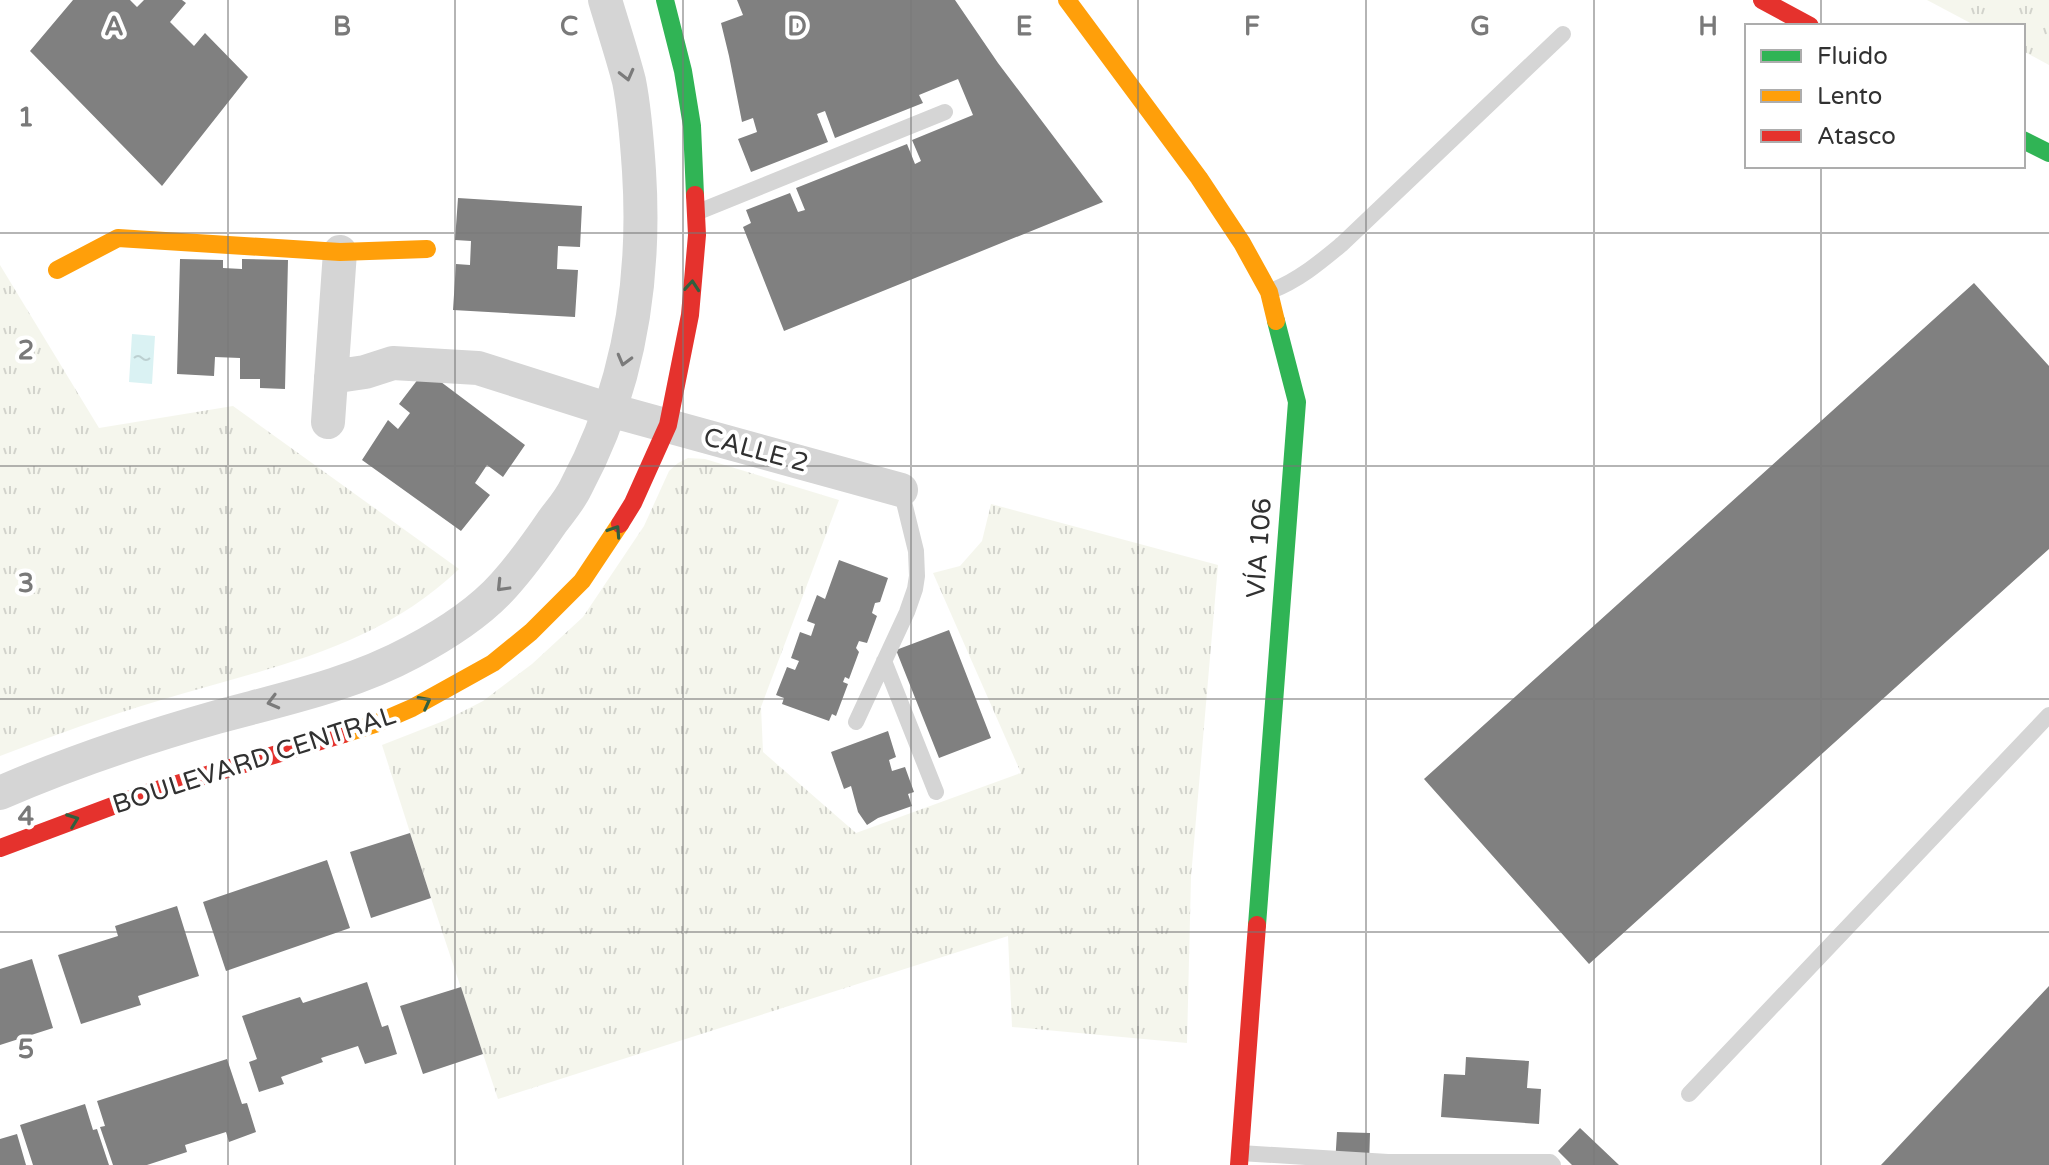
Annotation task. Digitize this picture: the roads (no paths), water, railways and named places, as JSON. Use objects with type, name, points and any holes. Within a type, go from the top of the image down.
[{"type":"street","name":"BOULEVARD CENTRAL","points":[[0,793],[139,739],[297,696],[366,673],[412,652],[475,611],[503,587],[537,545],[575,490],[595,448],[610,410],[633,326],[641,222],[637,132],[618,41],[605,0]]},
{"type":"street","name":"BOULEVARD CENTRAL","points":[[0,848],[150,792],[375,724],[412,708],[493,663],[531,632],[582,581],[633,503],[668,425],[690,315],[697,235],[692,126],[683,71],[665,0]]},
{"type":"street","name":"VÍA 106","points":[[1067,0],[1199,178],[1242,243],[1269,292],[1297,402],[1239,1159]]},
{"type":"street","points":[[1762,0],[1806,24]]},
{"type":"street","points":[[2025,141],[2049,153]]},
{"type":"street","points":[[57,270],[118,238],[340,252],[427,249]]},
{"type":"street","points":[[328,422],[340,252]]},
{"type":"street","name":"CALLE 2","points":[[331,377],[365,372],[393,363],[478,368],[610,410],[901,490]]},
{"type":"lane","points":[[1269,292],[1305,274],[1342,244],[1563,34]]},
{"type":"lane","points":[[696,213],[945,112]]},
{"type":"lane","points":[[856,722],[907,612],[917,576],[916,551],[901,490]]},
{"type":"lane","points":[[884,661],[936,792]]},
{"type":"lane","points":[[1689,1094],[2049,715]]},
{"type":"lane","points":[[1239,1159],[1388,1164],[1550,1162],[1553,1165]]},
{"type":"water","points":[[132,334],[155,336],[152,384],[129,382]]}]
